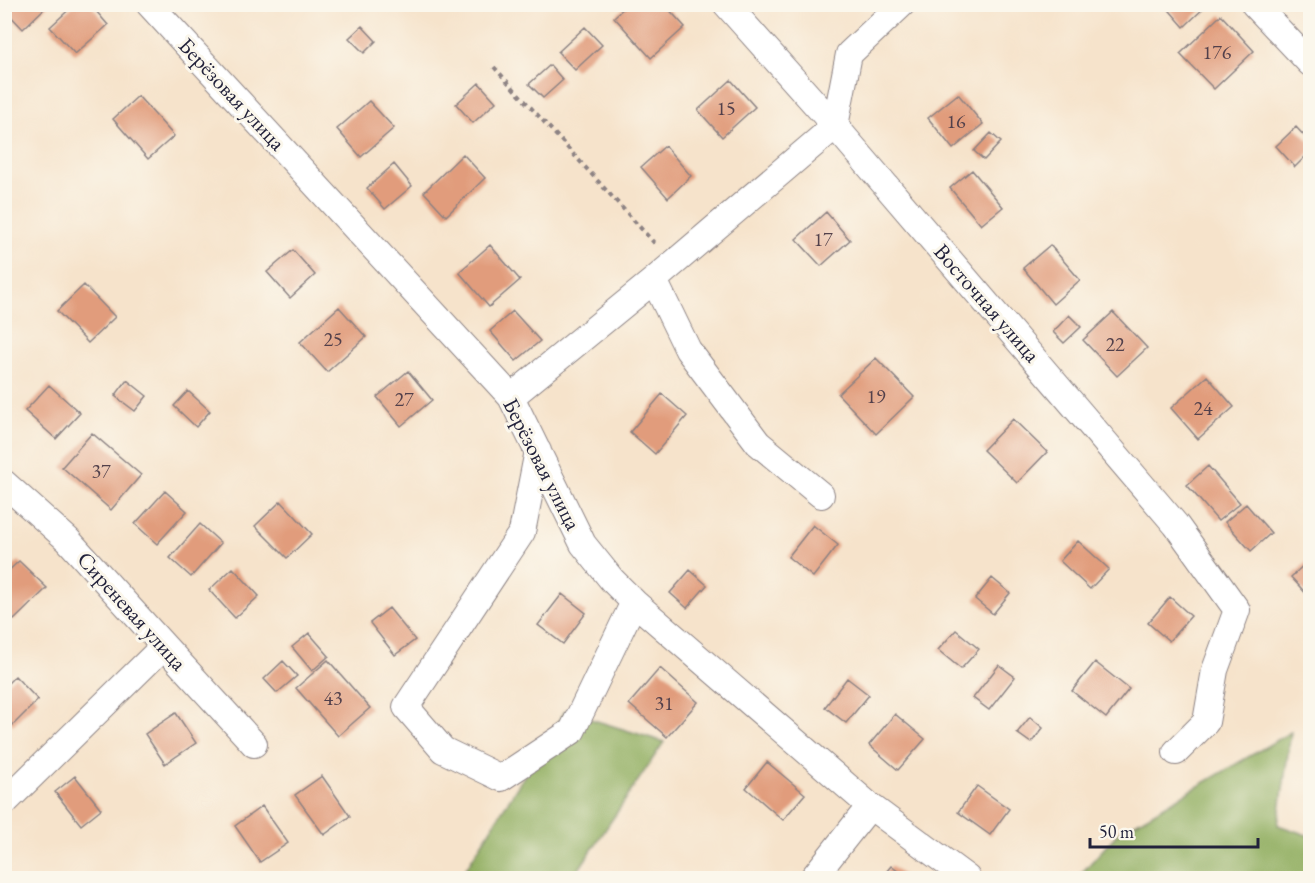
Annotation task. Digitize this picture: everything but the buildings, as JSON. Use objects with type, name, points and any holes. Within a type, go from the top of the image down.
[{"type":"street","name":"Берёзовая улица","points":[[150,4],[511,397],[583,544],[612,580],[634,602],[870,807],[967,879]]},
{"type":"street","name":"Восточная улица","points":[[726,4],[835,126],[1176,525],[1237,610],[1215,670],[1206,722],[1176,752]]},
{"type":"street","points":[[511,397],[835,126],[849,54],[902,4]]},
{"type":"street","points":[[1254,4],[1311,63]]},
{"type":"street","points":[[663,272],[688,350],[758,443],[821,495]]},
{"type":"street","points":[[538,451],[522,532],[406,707],[443,750],[501,778],[572,731],[634,602]]},
{"type":"street","name":"Сиреневая улица","points":[[4,483],[68,540],[254,744]]},
{"type":"street","points":[[4,803],[164,646]]},
{"type":"street","points":[[813,879],[870,807]]},
{"type":"path","points":[[494,67],[663,272]]},
{"type":"green space","points":[[565,711],[664,742],[573,878],[460,878]]},
{"type":"green space","points":[[1291,732],[1278,825],[1310,836],[1310,878],[1077,878],[1118,833]]}]
